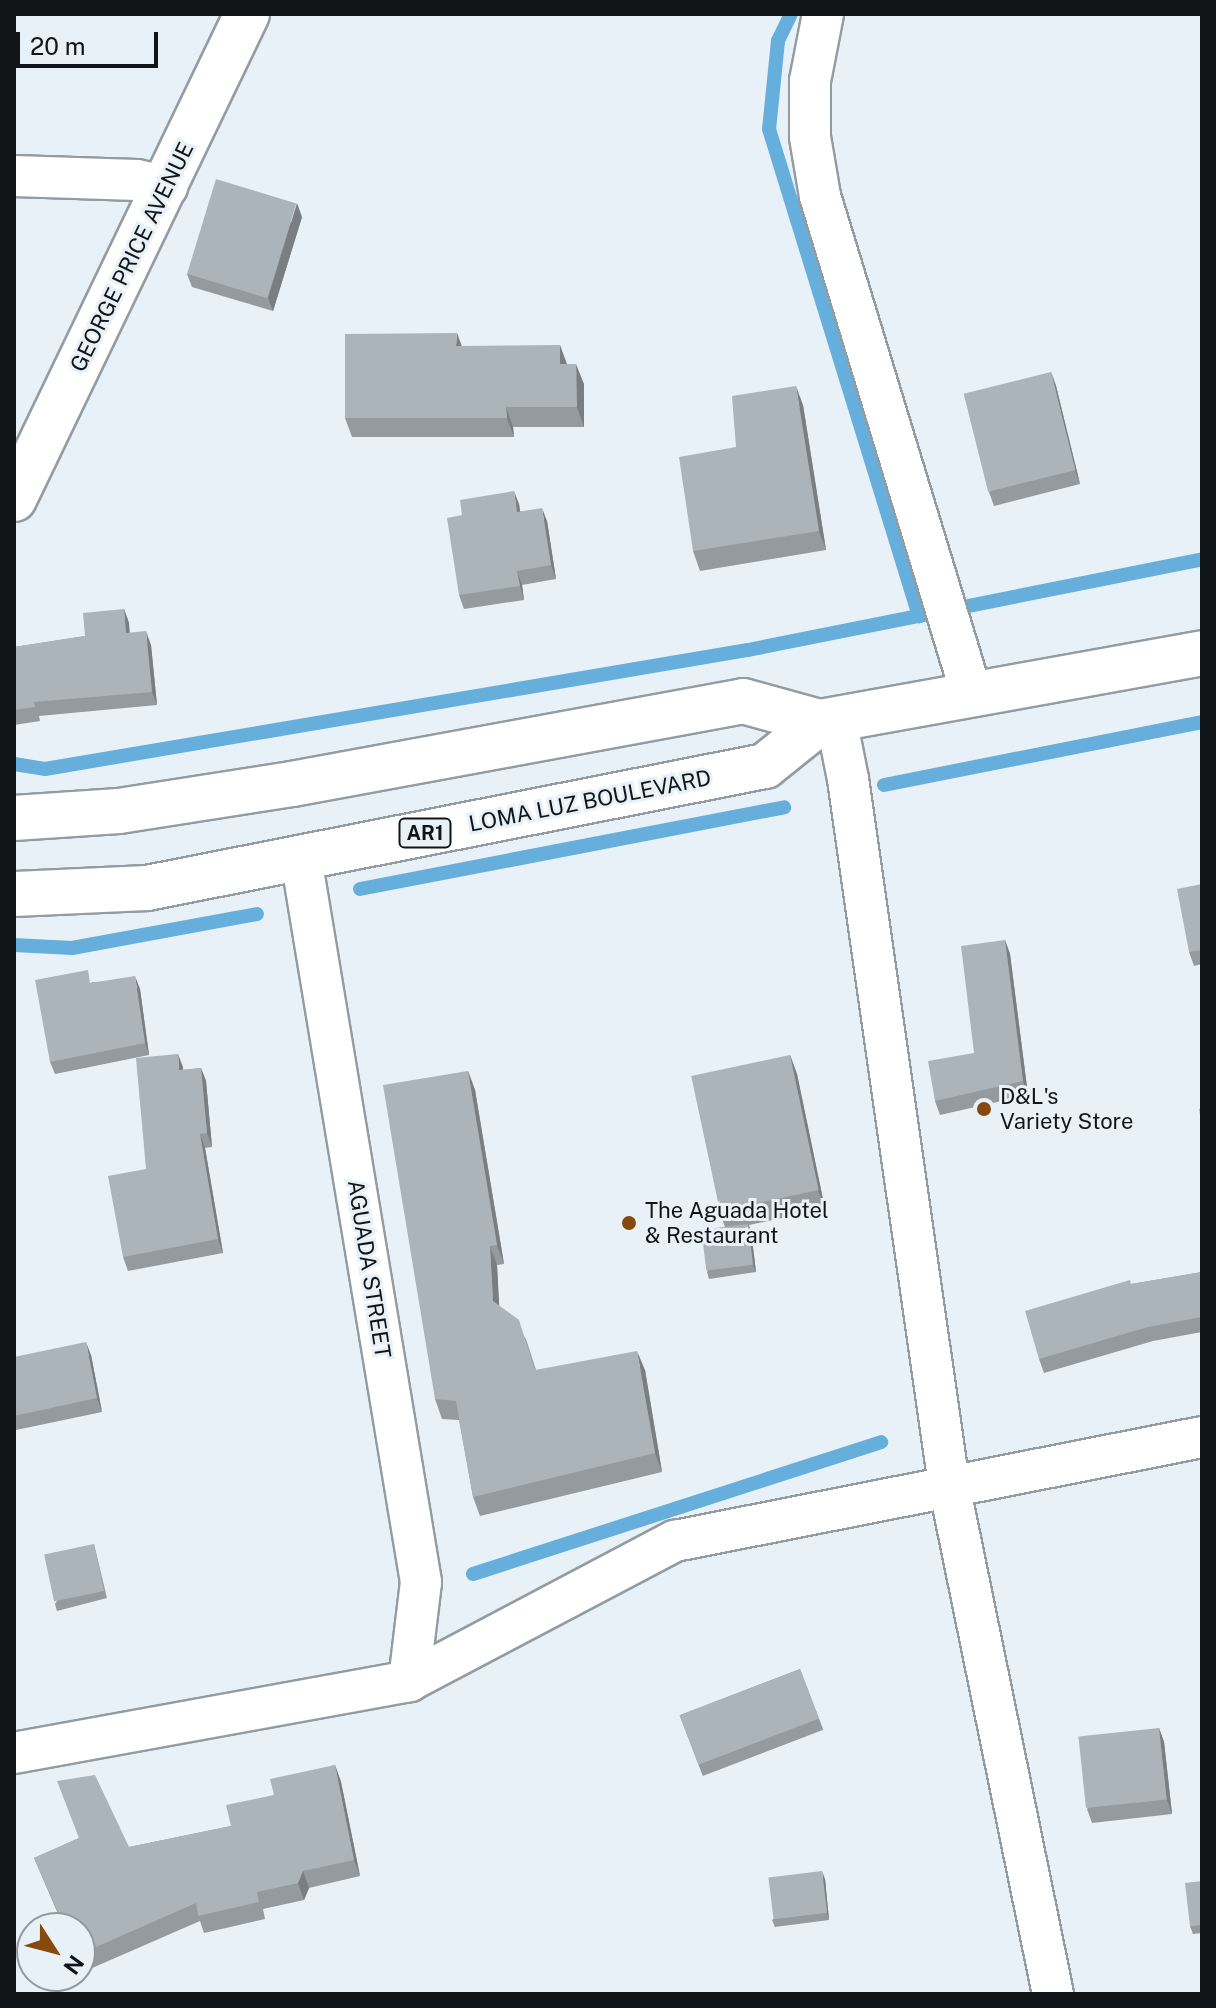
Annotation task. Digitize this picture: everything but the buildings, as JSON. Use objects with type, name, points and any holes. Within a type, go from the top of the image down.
[{"type":"main road","name":"GEORGE PRICE AVENUE","points":[[14,499],[167,187],[247,14]]},
{"type":"main road","name":"LOMA LUZ BOULEVARD","points":[[14,894],[147,888],[765,766],[828,721],[971,692],[1202,653]]},
{"type":"main road","name":"LOMA LUZ BOULEVARD","points":[[14,818],[119,811],[276,787],[743,701],[828,721]]},
{"type":"street","points":[[823,14],[810,81],[810,137],[820,196],[971,692]]},
{"type":"street","points":[[14,176],[137,180],[167,187]]},
{"type":"street","points":[[828,721],[949,1485],[1053,1994]]},
{"type":"street","name":"AGUADA STREET","points":[[301,858],[421,1582],[409,1681]]},
{"type":"street","points":[[14,1753],[409,1681],[675,1541],[1202,1437]]},
{"type":"waterway","points":[[791,14],[778,41],[769,129],[919,616]]},
{"type":"waterway","points":[[14,764],[45,769],[748,650],[1202,559]]},
{"type":"waterway","points":[[884,785],[1202,722]]},
{"type":"waterway","points":[[360,889],[784,807]]},
{"type":"waterway","points":[[14,945],[72,948],[257,914]]},
{"type":"waterway","points":[[473,1574],[881,1442]]},
{"type":"place","name":"D&L's Variety Store","points":[[984,1109]]},
{"type":"place","name":"The Aguada Hotel & Restaurant","points":[[629,1223]]}]
